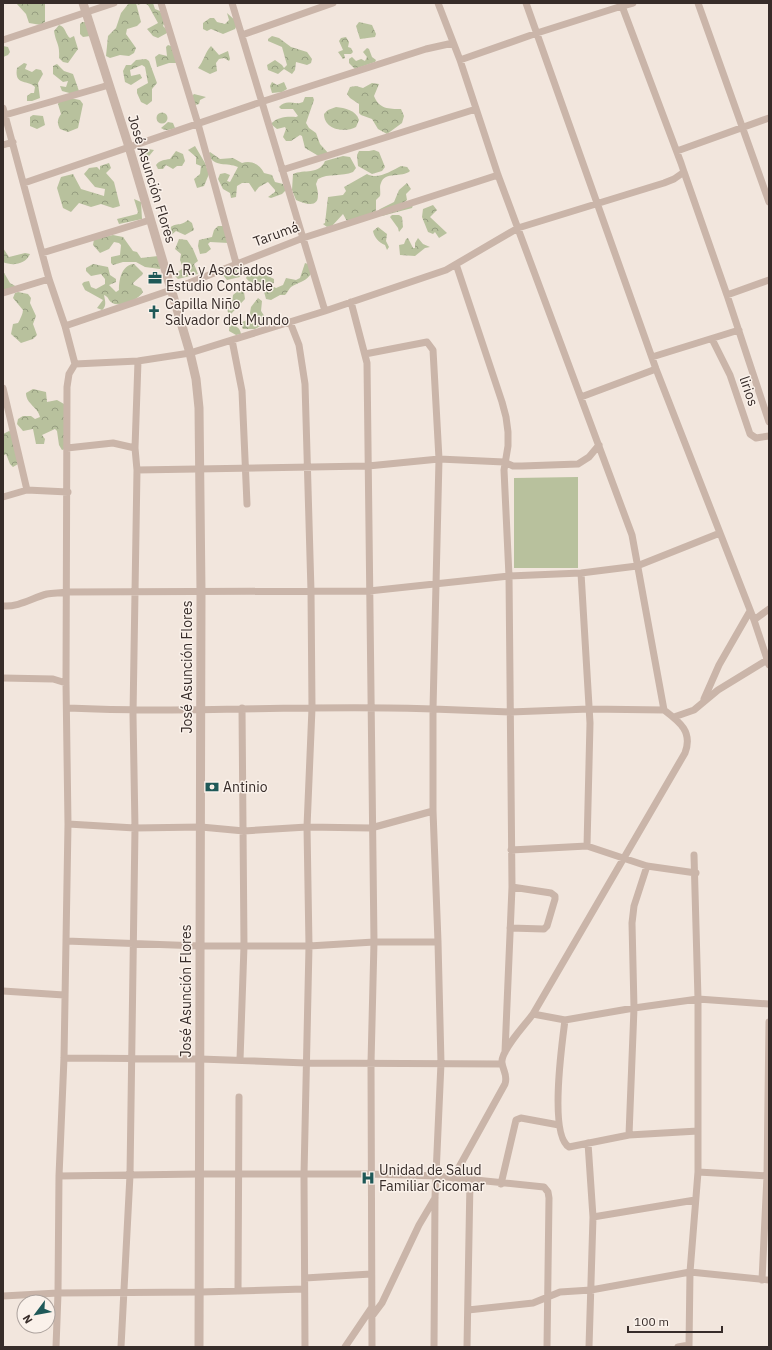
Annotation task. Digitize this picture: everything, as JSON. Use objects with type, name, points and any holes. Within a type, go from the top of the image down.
[{"type":"street","name":"José Asunción Flores","points":[[83,3],[129,146],[190,353],[196,379],[199,408],[201,592],[199,1347]]},
{"type":"street","points":[[3,40],[114,3]]},
{"type":"street","points":[[161,3],[198,124],[236,263]]},
{"type":"street","points":[[232,3],[325,311]]},
{"type":"street","points":[[242,35],[333,3]]},
{"type":"street","points":[[438,3],[460,60],[498,175],[632,535],[664,710]]},
{"type":"street","points":[[526,3],[656,369],[754,620],[768,662],[718,690],[694,710],[674,717]]},
{"type":"street","points":[[460,60],[537,33],[622,5],[633,3]]},
{"type":"street","points":[[698,3],[769,202]]},
{"type":"street","points":[[622,5],[677,151],[769,422]]},
{"type":"street","points":[[24,183],[261,102],[426,49],[453,43]]},
{"type":"street","points":[[5,115],[109,85]]},
{"type":"street","points":[[3,108],[49,279],[65,326],[75,364],[69,374],[67,388],[68,492],[66,683],[68,708],[68,824],[64,1058],[59,1176],[56,1347]]},
{"type":"street","points":[[282,170],[476,109]]},
{"type":"street","points":[[677,151],[769,118]]},
{"type":"street","points":[[3,146],[13,142]]},
{"type":"street","points":[[75,364],[138,361],[190,353],[325,311],[446,270],[518,228],[597,202],[664,183],[680,176],[684,172]]},
{"type":"street","name":"Tarumá","points":[[65,326],[171,290],[236,263],[303,238],[498,175]]},
{"type":"street","points":[[42,253],[150,220]]},
{"type":"street","points":[[453,1178],[507,1079],[502,1064],[505,1052],[512,886],[509,576],[504,462],[508,446],[506,417],[456,264]]},
{"type":"street","points":[[3,293],[49,279]]},
{"type":"street","points":[[727,295],[769,280]]},
{"type":"street","points":[[351,302],[367,363],[371,828],[374,942],[371,1063],[372,1347]]},
{"type":"street","points":[[290,322],[299,345],[305,384],[311,591],[312,708],[307,827],[309,946],[304,1175],[305,1347]]},
{"type":"street","points":[[652,357],[739,330]]},
{"type":"street","name":"lirios","points":[[712,339],[730,375],[750,434],[756,438],[769,436]]},
{"type":"street","points":[[232,340],[242,391],[247,504]]},
{"type":"street","points":[[365,354],[428,342],[433,350],[438,459],[433,709],[433,811],[441,1063],[435,1198],[434,1347]]},
{"type":"street","points":[[121,1347],[122,1293],[130,1175],[134,944],[135,828],[133,711],[137,470],[135,448],[138,361]]},
{"type":"street","points":[[581,397],[656,369]]},
{"type":"street","points":[[3,388],[28,490]]},
{"type":"street","points":[[67,448],[113,443],[135,448]]},
{"type":"street","points":[[137,470],[368,466],[438,459],[504,462],[513,466],[578,464],[589,457],[599,445]]},
{"type":"street","points":[[3,497],[28,490],[68,492]]},
{"type":"street","points":[[3,606],[11,606],[27,602],[48,594],[67,592],[369,591],[509,576],[581,573],[637,566],[720,533]]},
{"type":"street","points":[[581,573],[589,709],[587,846]]},
{"type":"street","points":[[754,620],[769,609]]},
{"type":"street","points":[[703,702],[719,664],[750,611]]},
{"type":"street","points":[[3,678],[53,679],[66,683]]},
{"type":"street","points":[[68,708],[133,711],[371,707],[510,712],[589,709],[664,710],[674,717],[688,734],[689,743],[685,753],[533,1014],[505,1052]]},
{"type":"street","points":[[240,1060],[244,946],[242,708]]},
{"type":"street","points":[[68,824],[135,828],[201,828],[244,831],[307,827],[371,828],[433,811]]},
{"type":"street","points":[[512,850],[587,846],[647,866],[696,873]]},
{"type":"street","points":[[678,1347],[689,1346],[690,1272],[694,1200],[698,1172],[698,999],[696,873],[694,855]]},
{"type":"street","points":[[629,1135],[634,1008],[632,923],[634,906],[647,866]]},
{"type":"street","points":[[510,928],[544,929],[547,926],[555,899],[555,896],[551,893],[512,886]]},
{"type":"street","points":[[66,941],[200,946],[309,946],[374,942],[438,942]]},
{"type":"street","points":[[3,991],[64,995]]},
{"type":"street","points":[[533,1014],[565,1020],[698,999],[769,1004]]},
{"type":"street","points":[[565,1020],[559,1085],[559,1125],[565,1144],[569,1146],[629,1135],[698,1131]]},
{"type":"street","points":[[468,1310],[533,1304],[560,1292],[591,1290],[690,1272],[766,1280],[769,1022]]},
{"type":"street","points":[[64,1058],[240,1060],[306,1063],[502,1064]]},
{"type":"street","points":[[238,1291],[237,1174],[239,1097]]},
{"type":"street","points":[[501,1184],[516,1120],[521,1118],[559,1125]]},
{"type":"street","points":[[588,1143],[593,1217],[589,1347]]},
{"type":"street","points":[[698,1172],[768,1176]]},
{"type":"street","points":[[59,1176],[372,1174],[437,1176],[501,1184],[544,1187],[548,1192],[547,1347]]},
{"type":"street","points":[[468,1347],[470,1180]]},
{"type":"street","points":[[373,1315],[382,1304],[419,1225],[435,1198]]},
{"type":"street","points":[[593,1217],[694,1200]]},
{"type":"street","points":[[305,1278],[371,1274]]},
{"type":"street","points":[[3,1296],[58,1293],[200,1292],[304,1289]]},
{"type":"street","points":[[345,1347],[372,1307]]},
{"type":"green space","points":[[16,3],[45,3],[45,22],[41,25],[29,23],[26,14]]},
{"type":"green space","points":[[129,3],[136,3],[141,22],[137,26],[127,29],[126,34],[136,48],[134,53],[129,56],[120,55],[110,58],[106,56],[108,36],[116,28],[121,13]]},
{"type":"green space","points":[[143,3],[153,3],[155,9],[160,11],[165,22],[163,26],[167,30],[167,33],[158,38],[153,36],[147,29],[158,23],[148,5]]},
{"type":"green space","points":[[227,13],[238,23],[235,29],[223,34],[211,29],[207,31],[203,29],[203,23],[210,18],[214,18],[217,22],[225,24],[229,20]]},
{"type":"green space","points":[[85,22],[90,36],[83,37],[80,34],[80,24]]},
{"type":"green space","points":[[359,22],[372,25],[376,34],[375,37],[360,39],[356,26]]},
{"type":"green space","points":[[59,25],[63,27],[70,38],[74,36],[78,49],[68,63],[63,62],[59,58],[58,46],[54,31]]},
{"type":"green space","points":[[272,36],[279,38],[291,47],[307,52],[312,59],[311,63],[307,65],[296,62],[295,70],[292,74],[284,69],[278,74],[268,70],[267,65],[275,60],[284,68],[287,65],[282,47],[268,41],[268,39]]},
{"type":"green space","points":[[346,37],[349,42],[348,47],[351,48],[353,52],[351,54],[344,54],[345,58],[343,59],[338,52],[343,50],[339,41],[341,38]]},
{"type":"green space","points":[[168,45],[171,46],[177,63],[169,63],[157,67],[155,57],[159,54],[167,56],[166,47]]},
{"type":"green space","points":[[3,46],[8,47],[10,52],[8,55],[3,57]]},
{"type":"green space","points":[[211,46],[219,55],[228,51],[230,59],[229,61],[224,58],[219,59],[216,63],[217,71],[210,74],[198,68]]},
{"type":"green space","points":[[367,48],[369,49],[372,57],[376,60],[375,62],[355,69],[349,63],[349,59],[352,57],[356,61],[361,59],[365,61],[367,57],[363,52]]},
{"type":"green space","points":[[146,59],[149,61],[157,83],[152,89],[152,101],[147,105],[141,102],[137,93],[137,89],[148,83],[145,67],[142,65],[130,70],[131,76],[140,74],[142,78],[131,85],[125,82],[123,71],[126,65],[131,65],[136,60]]},
{"type":"green space","points":[[24,63],[27,64],[25,69],[32,72],[36,69],[41,70],[43,74],[38,83],[40,98],[32,101],[27,101],[27,96],[34,93],[35,87],[19,80],[17,77],[17,68]]},
{"type":"green space","points":[[57,64],[64,71],[73,74],[79,91],[73,94],[62,91],[60,86],[66,87],[68,81],[63,82],[53,74],[53,66]]},
{"type":"green space","points":[[272,82],[277,85],[284,82],[287,89],[282,92],[272,93],[270,86]]},
{"type":"green space","points":[[372,83],[379,84],[374,96],[379,104],[389,108],[401,109],[404,116],[402,123],[387,134],[378,129],[372,119],[359,113],[359,104],[347,94],[350,87],[356,86],[363,88]]},
{"type":"green space","points":[[194,94],[206,97],[200,100],[199,104],[195,105],[192,96]]},
{"type":"green space","points":[[65,97],[80,100],[83,104],[78,128],[68,132],[60,129],[58,123],[61,114],[58,104],[60,99]]},
{"type":"green space","points":[[305,97],[313,97],[314,100],[306,123],[309,128],[316,133],[320,144],[329,154],[322,158],[305,148],[302,136],[300,135],[291,141],[286,141],[283,137],[286,129],[285,127],[277,129],[272,125],[274,121],[280,118],[298,116],[293,109],[281,109],[279,107],[285,103],[303,102]]},
{"type":"green space","points":[[336,107],[353,112],[358,117],[359,120],[356,127],[341,130],[327,124],[324,114],[328,110]]},
{"type":"green space","points":[[160,113],[164,113],[166,114],[166,122],[160,123],[157,120],[157,116]]},
{"type":"green space","points":[[33,115],[43,116],[45,125],[37,129],[30,126],[30,117]]},
{"type":"green space","points":[[168,122],[173,123],[175,128],[164,130],[161,128]]},
{"type":"green space","points":[[195,146],[205,163],[209,174],[204,186],[197,188],[194,179],[200,174],[201,166],[196,164],[196,157],[188,150]]},
{"type":"green space","points":[[143,148],[154,150],[145,161],[140,157],[140,152]]},
{"type":"green space","points":[[374,150],[379,152],[385,167],[382,171],[372,174],[358,166],[357,155],[359,151]]},
{"type":"green space","points":[[176,151],[183,154],[185,161],[182,166],[177,166],[173,169],[166,165],[163,169],[158,169],[156,165],[158,163],[162,160],[170,159]]},
{"type":"green space","points":[[210,152],[220,159],[233,158],[242,163],[252,162],[258,165],[264,173],[272,175],[275,182],[283,184],[286,190],[282,194],[271,198],[268,197],[275,192],[275,190],[268,182],[259,187],[255,192],[249,183],[242,183],[237,186],[236,197],[231,198],[230,193],[223,189],[218,179],[220,174],[225,173],[230,175],[227,181],[230,182],[238,167],[217,163],[208,154]]},
{"type":"green space","points":[[343,156],[350,157],[356,168],[353,172],[326,176],[318,179],[316,184],[318,196],[315,203],[308,204],[296,200],[292,190],[293,174],[315,170],[325,161]]},
{"type":"green space","points":[[109,163],[111,168],[106,173],[114,182],[120,206],[113,208],[101,204],[91,207],[79,203],[71,212],[63,208],[57,188],[61,177],[73,174],[81,189],[104,196],[105,189],[95,187],[84,174],[89,168],[97,167],[100,170],[100,166]]},
{"type":"green space","points":[[401,166],[407,167],[410,171],[383,179],[380,185],[380,196],[376,200],[376,210],[373,215],[348,223],[343,214],[332,226],[327,227],[323,224],[325,223],[328,197],[343,195],[346,191],[344,187],[367,174],[376,176]]},
{"type":"green space","points":[[407,183],[411,189],[406,194],[407,200],[402,204],[413,205],[412,208],[382,216],[378,211],[394,202],[399,190]]},
{"type":"green space","points":[[134,199],[141,202],[142,219],[119,224],[117,219],[137,214],[138,212]]},
{"type":"green space","points":[[433,205],[437,210],[430,217],[447,233],[439,238],[435,232],[433,234],[428,232],[422,217],[423,209]]},
{"type":"green space","points":[[392,215],[399,215],[402,217],[403,227],[399,232],[398,228],[390,217]]},
{"type":"green space","points":[[188,220],[192,223],[194,230],[185,235],[176,231],[169,237],[167,236],[166,232],[169,228],[182,224]]},
{"type":"green space","points":[[218,226],[223,226],[229,243],[210,242],[208,244],[211,249],[206,253],[200,254],[198,246],[199,240],[212,237],[214,230]]},
{"type":"green space","points":[[378,227],[387,234],[386,241],[389,247],[387,250],[385,245],[376,238],[373,231]]},
{"type":"green space","points":[[113,235],[123,237],[133,251],[137,252],[141,258],[158,256],[162,265],[160,269],[145,267],[136,262],[123,262],[113,265],[111,263],[111,257],[120,255],[121,245],[119,243],[114,242],[109,249],[100,253],[93,245],[94,239]]},
{"type":"green space","points":[[408,238],[413,248],[415,248],[415,243],[418,238],[423,244],[430,247],[425,248],[415,256],[400,255],[399,245],[404,244]]},
{"type":"green space","points":[[179,239],[187,240],[193,249],[198,261],[194,264],[198,274],[178,279],[174,275],[183,268],[180,260],[181,254],[175,249]]},
{"type":"green space","points":[[3,248],[9,257],[25,253],[30,254],[28,258],[18,264],[7,263],[3,262]]},
{"type":"green space","points":[[305,263],[308,264],[311,274],[303,281],[291,287],[285,295],[280,295],[271,300],[266,299],[263,288],[259,283],[253,286],[246,278],[249,271],[257,276],[264,274],[274,279],[272,286],[276,288],[283,285],[286,278],[296,280],[300,278]]},
{"type":"green space","points":[[93,264],[108,267],[110,275],[116,279],[116,282],[109,285],[116,292],[119,290],[120,278],[124,270],[126,267],[134,264],[143,273],[133,283],[141,288],[143,292],[133,301],[119,305],[111,302],[104,295],[105,307],[102,310],[97,308],[103,300],[85,290],[82,284],[89,281],[91,287],[96,289],[105,284],[105,279],[101,274],[91,276],[86,271],[86,268]]},
{"type":"green space","points":[[243,265],[245,270],[240,277],[227,280],[223,275],[223,272]]},
{"type":"green space","points":[[3,271],[10,283],[17,287],[3,290]]},
{"type":"green space","points":[[239,290],[244,292],[245,299],[231,314],[232,324],[240,330],[241,334],[236,335],[229,331],[230,321],[227,308],[232,303],[233,295]]},
{"type":"green space","points":[[18,292],[28,294],[31,298],[30,303],[36,316],[33,324],[37,335],[33,339],[21,343],[11,334],[13,324],[18,323],[23,311],[13,298],[15,293]]},
{"type":"green space","points":[[258,298],[262,301],[261,311],[267,320],[266,323],[255,329],[243,329],[240,323],[249,319],[251,307]]},
{"type":"green space","points":[[33,389],[46,392],[47,402],[57,400],[64,404],[65,449],[62,450],[59,445],[57,431],[55,429],[42,435],[45,439],[44,444],[36,444],[33,429],[23,431],[17,424],[18,419],[23,416],[31,416],[35,419],[40,417],[28,400],[26,393]]},
{"type":"green space","points":[[9,431],[14,433],[18,464],[13,467],[10,464],[6,454],[3,456],[3,434]]},
{"type":"green space","points":[[578,477],[578,568],[514,568],[514,478]]},
{"type":"place","name":"A. R. y Asociados Estudio Contable","points":[[155,278]]},
{"type":"place","name":"Capilla Niño Salvador del Mundo","points":[[154,312]]},
{"type":"place","name":"Antinio","points":[[212,787]]},
{"type":"place","name":"Unidad de Salud Familiar Cicomar","points":[[368,1178]]}]
